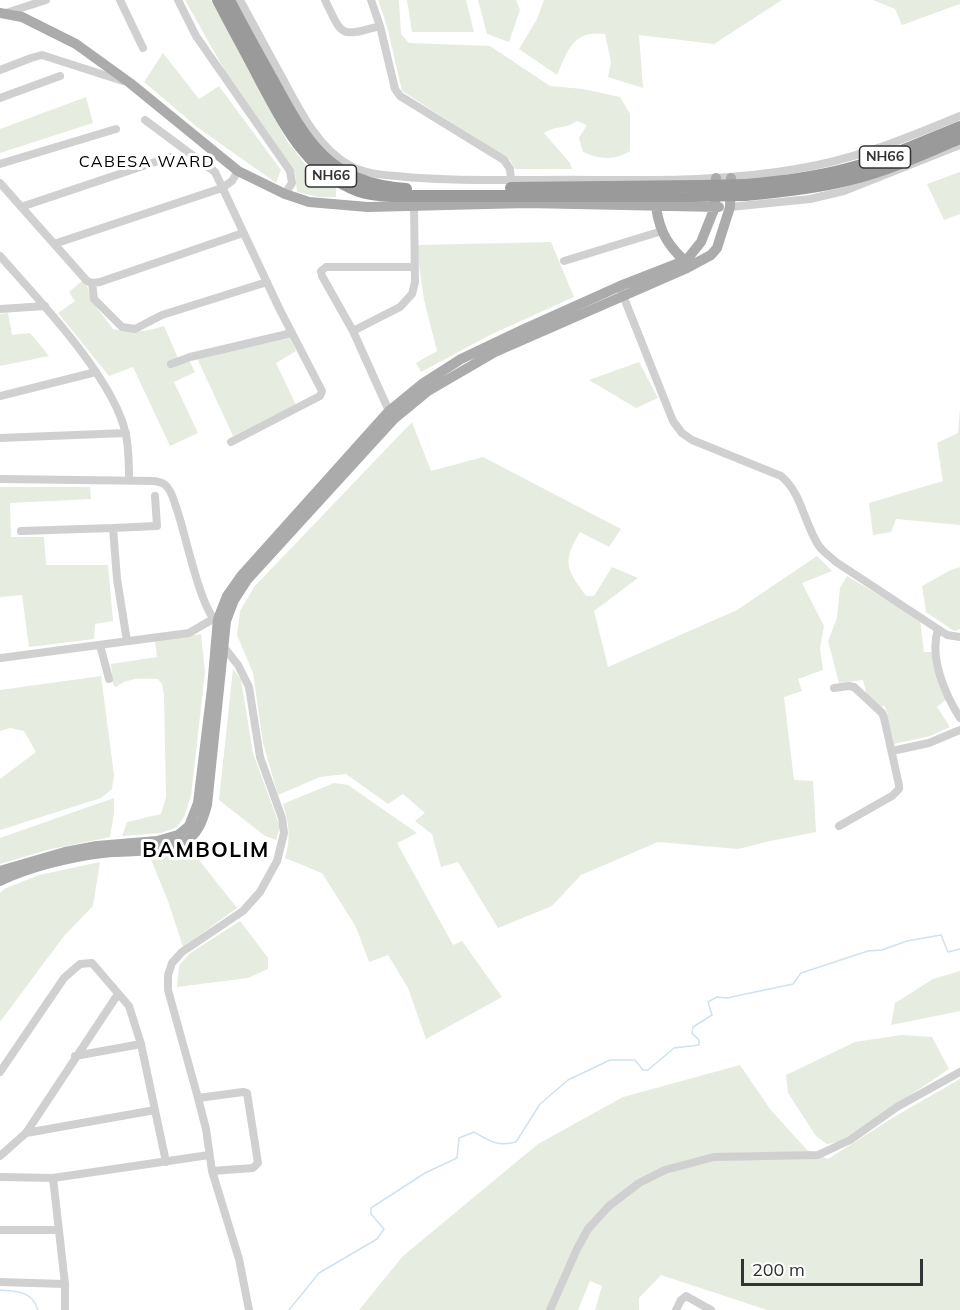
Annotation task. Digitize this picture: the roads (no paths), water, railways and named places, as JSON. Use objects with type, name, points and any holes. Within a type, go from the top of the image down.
[{"type":"highway","name":"NH66","points":[[218,0],[291,135],[308,158],[324,172],[361,192],[386,196],[690,196],[782,187],[865,175],[960,138]]},
{"type":"highway","name":"NH66","points":[[229,0],[299,128],[315,149],[332,164],[369,183],[418,190],[700,186],[745,190]]},
{"type":"highway","name":"NH66","points":[[811,182],[887,157],[960,127]]},
{"type":"main road","points":[[2,13],[22,17],[76,44],[130,83],[238,171],[285,194],[309,202],[368,207],[512,203],[730,207]]},
{"type":"main road","points":[[687,263],[701,242],[715,207],[716,178]]},
{"type":"main road","points":[[0,881],[12,875],[66,860],[183,843],[196,833],[203,821],[207,806],[219,643],[218,619],[227,596],[241,576],[389,411],[422,384],[461,359],[687,263],[711,255],[718,245],[730,207],[731,178]]},
{"type":"main road","points":[[656,207],[662,231],[671,248],[687,263]]},
{"type":"main road","points":[[218,624],[247,580],[405,409],[447,379],[495,352],[621,291]]},
{"type":"main road","points":[[0,871],[65,852],[97,846],[157,841],[178,835],[189,825],[198,803],[219,643]]},
{"type":"street","points":[[2,13],[45,0]]},
{"type":"street","points":[[120,0],[143,48]]},
{"type":"street","points":[[178,0],[196,36],[290,171],[292,183],[285,194]]},
{"type":"street","points":[[240,0],[302,113],[326,147],[343,161],[362,171],[383,175],[447,180],[731,178],[796,170],[846,158],[892,143],[960,116]]},
{"type":"street","points":[[325,0],[339,29],[344,33],[351,34],[380,26]]},
{"type":"street","points":[[370,0],[380,26],[393,82],[400,96],[504,160],[510,169],[511,180]]},
{"type":"street","points":[[0,70],[31,57],[42,55],[130,83]]},
{"type":"street","points":[[0,98],[60,76]]},
{"type":"street","points":[[145,120],[186,148],[215,172],[322,394],[231,442]]},
{"type":"street","points":[[0,164],[116,129]]},
{"type":"street","points":[[730,207],[803,200],[844,190],[898,171],[960,145]]},
{"type":"street","points":[[21,207],[170,157]]},
{"type":"street","points":[[54,244],[222,188],[232,181],[238,171]]},
{"type":"street","points":[[0,183],[87,281],[92,283],[243,233]]},
{"type":"street","points":[[353,331],[400,307],[412,294],[415,282],[414,206]]},
{"type":"street","points":[[564,261],[662,231]]},
{"type":"street","points":[[0,256],[45,306],[96,372],[117,407],[126,433],[129,480]]},
{"type":"street","points":[[389,411],[353,331],[321,271],[326,267],[414,267]]},
{"type":"street","points":[[92,283],[94,299],[122,327],[135,329],[162,315],[267,282]]},
{"type":"street","points":[[621,291],[674,421],[682,433],[692,440],[781,476],[797,496],[820,548],[836,562],[938,630],[947,635],[960,637]]},
{"type":"street","points":[[0,309],[45,306]]},
{"type":"street","points":[[171,364],[190,357],[292,333]]},
{"type":"street","points":[[0,396],[96,372]]},
{"type":"street","points":[[0,438],[126,433]]},
{"type":"street","points":[[0,479],[155,480],[164,484],[171,492],[203,597],[218,624],[189,633],[1,658]]},
{"type":"street","points":[[21,531],[157,526],[155,496]]},
{"type":"street","points":[[112,528],[127,641]]},
{"type":"street","points":[[938,630],[937,657],[942,680],[960,718]]},
{"type":"street","points":[[219,643],[238,665],[249,687],[260,757],[282,818],[284,833],[277,861],[260,892],[243,912],[182,952],[171,963],[168,990],[206,1129],[212,1171],[239,1259],[249,1310]]},
{"type":"street","points":[[100,645],[109,679]]},
{"type":"street","points":[[834,688],[854,687],[882,713],[899,785],[897,792],[878,805],[839,826]]},
{"type":"street","points":[[892,751],[929,743],[960,730]]},
{"type":"street","points":[[0,1072],[64,978],[80,964],[92,963],[129,1006],[141,1044],[166,1162]]},
{"type":"street","points":[[0,1156],[26,1133],[118,994]]},
{"type":"street","points":[[75,1056],[141,1044]]},
{"type":"street","points":[[550,1310],[588,1229],[609,1206],[639,1183],[665,1170],[714,1157],[818,1155],[850,1140],[897,1107],[960,1072]]},
{"type":"street","points":[[198,1098],[247,1093],[258,1163],[253,1168],[212,1171]]},
{"type":"street","points":[[26,1133],[155,1110]]},
{"type":"street","points":[[0,1177],[53,1178],[209,1155]]},
{"type":"street","points":[[53,1178],[65,1284],[65,1310]]},
{"type":"street","points":[[0,1230],[59,1230]]},
{"type":"street","points":[[0,1282],[65,1284]]},
{"type":"street","points":[[676,1310],[686,1296],[711,1310]]},
{"type":"waterway","points":[[289,1310],[319,1273],[377,1239],[384,1229],[371,1214],[371,1208],[425,1173],[457,1158],[459,1138],[474,1132],[494,1142],[504,1144],[516,1142],[540,1104],[568,1080],[610,1060],[635,1060],[643,1070],[648,1070],[674,1048],[699,1045],[699,1040],[692,1033],[693,1027],[712,1015],[708,1002],[717,997],[727,998],[793,984],[801,973],[907,941],[941,935],[948,952],[960,949]]},
{"type":"waterway","points":[[0,1290],[23,1293],[32,1299],[38,1310]]},
{"type":"district","name":"CABESA WARD","points":[[147,162]]},
{"type":"district","name":"BAMBOLIM","points":[[206,851]]}]
